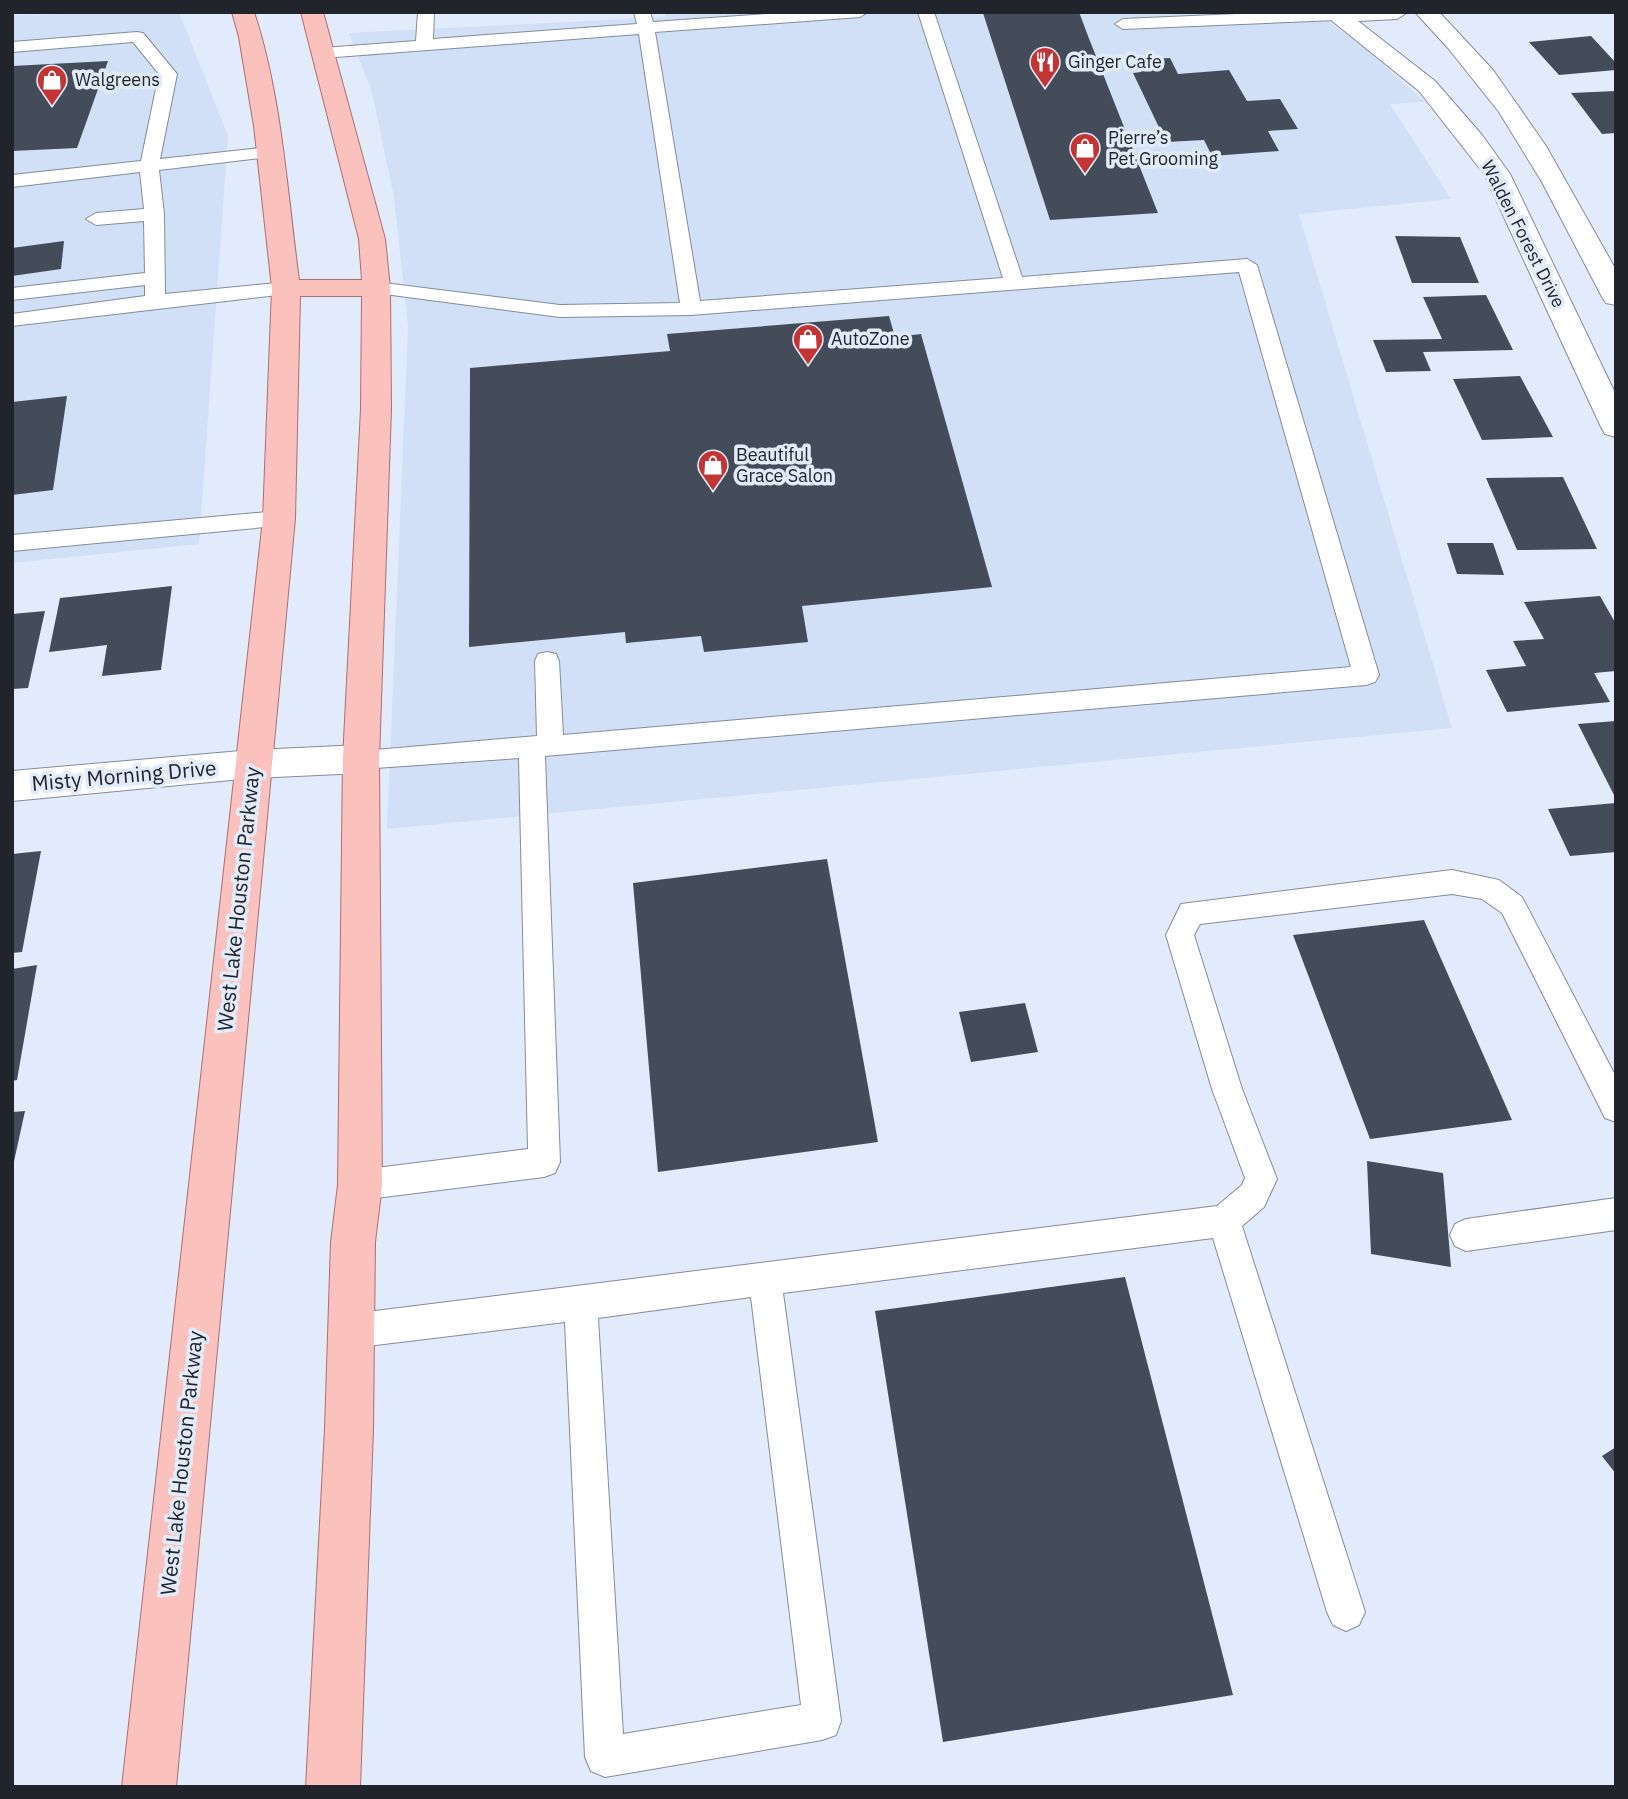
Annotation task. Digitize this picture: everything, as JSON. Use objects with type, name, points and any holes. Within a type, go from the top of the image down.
[{"type":"main road","name":"West Lake Houston Parkway","points":[[149,1787],[279,519],[286,288],[269,152],[251,37],[243,12]]},
{"type":"main road","points":[[312,12],[372,239],[376,288],[376,409],[361,759],[360,1185],[353,1242],[333,1787]]},
{"type":"main road","points":[[286,288],[376,288]]},
{"type":"street","points":[[1334,14],[1397,12]]},
{"type":"street","points":[[1426,12],[1457,41],[1493,86],[1553,174],[1616,297]]},
{"type":"street","name":"Walden Forest Drive","points":[[1334,14],[1427,86],[1473,140],[1497,174],[1616,427]]},
{"type":"street","points":[[1497,174],[1553,174]]},
{"type":"street","name":"Misty Morning Drive","points":[[12,786],[252,765],[361,759]]},
{"type":"lane","points":[[424,45],[426,12]]},
{"type":"lane","points":[[323,53],[424,45],[644,20],[860,12]]},
{"type":"lane","points":[[926,12],[1014,282]]},
{"type":"lane","points":[[1123,24],[1201,17],[1334,14]]},
{"type":"lane","points":[[644,20],[691,309]]},
{"type":"lane","points":[[12,47],[137,37],[168,74],[149,166],[154,214],[155,301]]},
{"type":"lane","points":[[12,181],[269,152]]},
{"type":"lane","points":[[96,219],[154,214]]},
{"type":"lane","points":[[361,759],[686,736],[1223,685],[1366,675],[1247,265],[691,309],[560,311],[376,288]]},
{"type":"lane","points":[[12,294],[155,278]]},
{"type":"lane","points":[[12,320],[155,301],[286,288]]},
{"type":"lane","points":[[12,543],[279,519]]},
{"type":"lane","points":[[360,1185],[544,1162],[541,745],[547,662]]},
{"type":"lane","points":[[351,1331],[1224,1221],[1253,1196],[1261,1179],[1227,1089],[1180,935],[1191,913],[1452,882],[1489,888],[1512,905],[1616,1108]]},
{"type":"lane","points":[[1466,1235],[1616,1214]]},
{"type":"lane","points":[[1224,1221],[1346,1612]]},
{"type":"lane","points":[[581,1304],[605,1758],[822,1721],[765,1279]]},
{"type":"shaded area","points":[[179,12],[228,136],[199,544],[12,563],[12,15]]},
{"type":"shaded area","points":[[665,12],[1315,12],[1365,48],[1425,102],[1390,104],[1451,199],[1299,214],[1452,728],[387,829],[408,326],[394,198],[372,92],[349,33],[665,17]]},
{"type":"building","points":[[1079,12],[1158,213],[1050,220],[983,13]]},
{"type":"building","points":[[1591,36],[1616,63],[1616,70],[1559,75],[1529,42]]},
{"type":"building","points":[[1170,58],[1178,74],[1229,70],[1247,101],[1280,99],[1298,129],[1268,131],[1279,151],[1212,156],[1204,140],[1166,142],[1133,73],[1141,72],[1136,60]]},
{"type":"building","name":"Walgreens","points":[[108,61],[77,148],[12,151],[12,66]]},
{"type":"building","points":[[1616,91],[1616,133],[1602,134],[1571,93]]},
{"type":"building","points":[[1395,236],[1460,237],[1479,283],[1412,283]]},
{"type":"building","points":[[64,241],[61,269],[12,276],[12,248]]},
{"type":"building","points":[[1486,295],[1513,350],[1423,352],[1431,371],[1386,372],[1373,340],[1442,339],[1423,297]]},
{"type":"building","points":[[889,316],[895,337],[921,334],[992,587],[802,606],[808,642],[704,652],[701,636],[626,643],[625,632],[469,647],[470,368],[670,351],[667,334]]},
{"type":"building","points":[[1520,376],[1553,437],[1482,440],[1453,379]]},
{"type":"building","points":[[67,396],[53,490],[12,495],[12,402]]},
{"type":"building","points":[[1563,477],[1597,549],[1517,550],[1486,478]]},
{"type":"building","points":[[1447,543],[1493,543],[1504,575],[1457,574]]},
{"type":"building","points":[[172,586],[161,670],[102,676],[107,645],[49,652],[60,598]]},
{"type":"building","points":[[1600,596],[1616,624],[1616,671],[1594,673],[1610,702],[1507,712],[1486,670],[1526,666],[1513,641],[1544,639],[1524,602]]},
{"type":"building","points":[[45,611],[28,688],[12,689],[12,614]]},
{"type":"building","points":[[1616,721],[1616,799],[1578,724]]},
{"type":"building","points":[[1616,803],[1616,852],[1570,856],[1548,809]]},
{"type":"building","points":[[41,851],[22,952],[12,953],[12,854]]},
{"type":"building","points":[[827,859],[878,1142],[658,1172],[633,883]]},
{"type":"building","points":[[1424,920],[1512,1120],[1370,1139],[1293,935]]},
{"type":"building","points":[[37,965],[17,1080],[12,1081],[12,969]]},
{"type":"building","points":[[1025,1003],[1038,1052],[971,1062],[959,1012]]},
{"type":"building","points":[[25,1111],[13,1166],[12,1166],[12,1112]]},
{"type":"building","points":[[1367,1161],[1443,1173],[1451,1267],[1371,1254]]},
{"type":"building","points":[[1125,1277],[1233,1695],[943,1742],[875,1311]]},
{"type":"building","points":[[1616,1447],[1616,1474],[1602,1456]]},
{"type":"place","name":"Ginger Cafe","points":[[1045,89]]},
{"type":"place","name":"Walgreens","points":[[52,107]]},
{"type":"place","name":"Pierre’s Pet Grooming","points":[[1085,175]]},
{"type":"place","name":"AutoZone","points":[[808,366]]},
{"type":"place","name":"Beautiful Grace Salon","points":[[713,492]]}]
